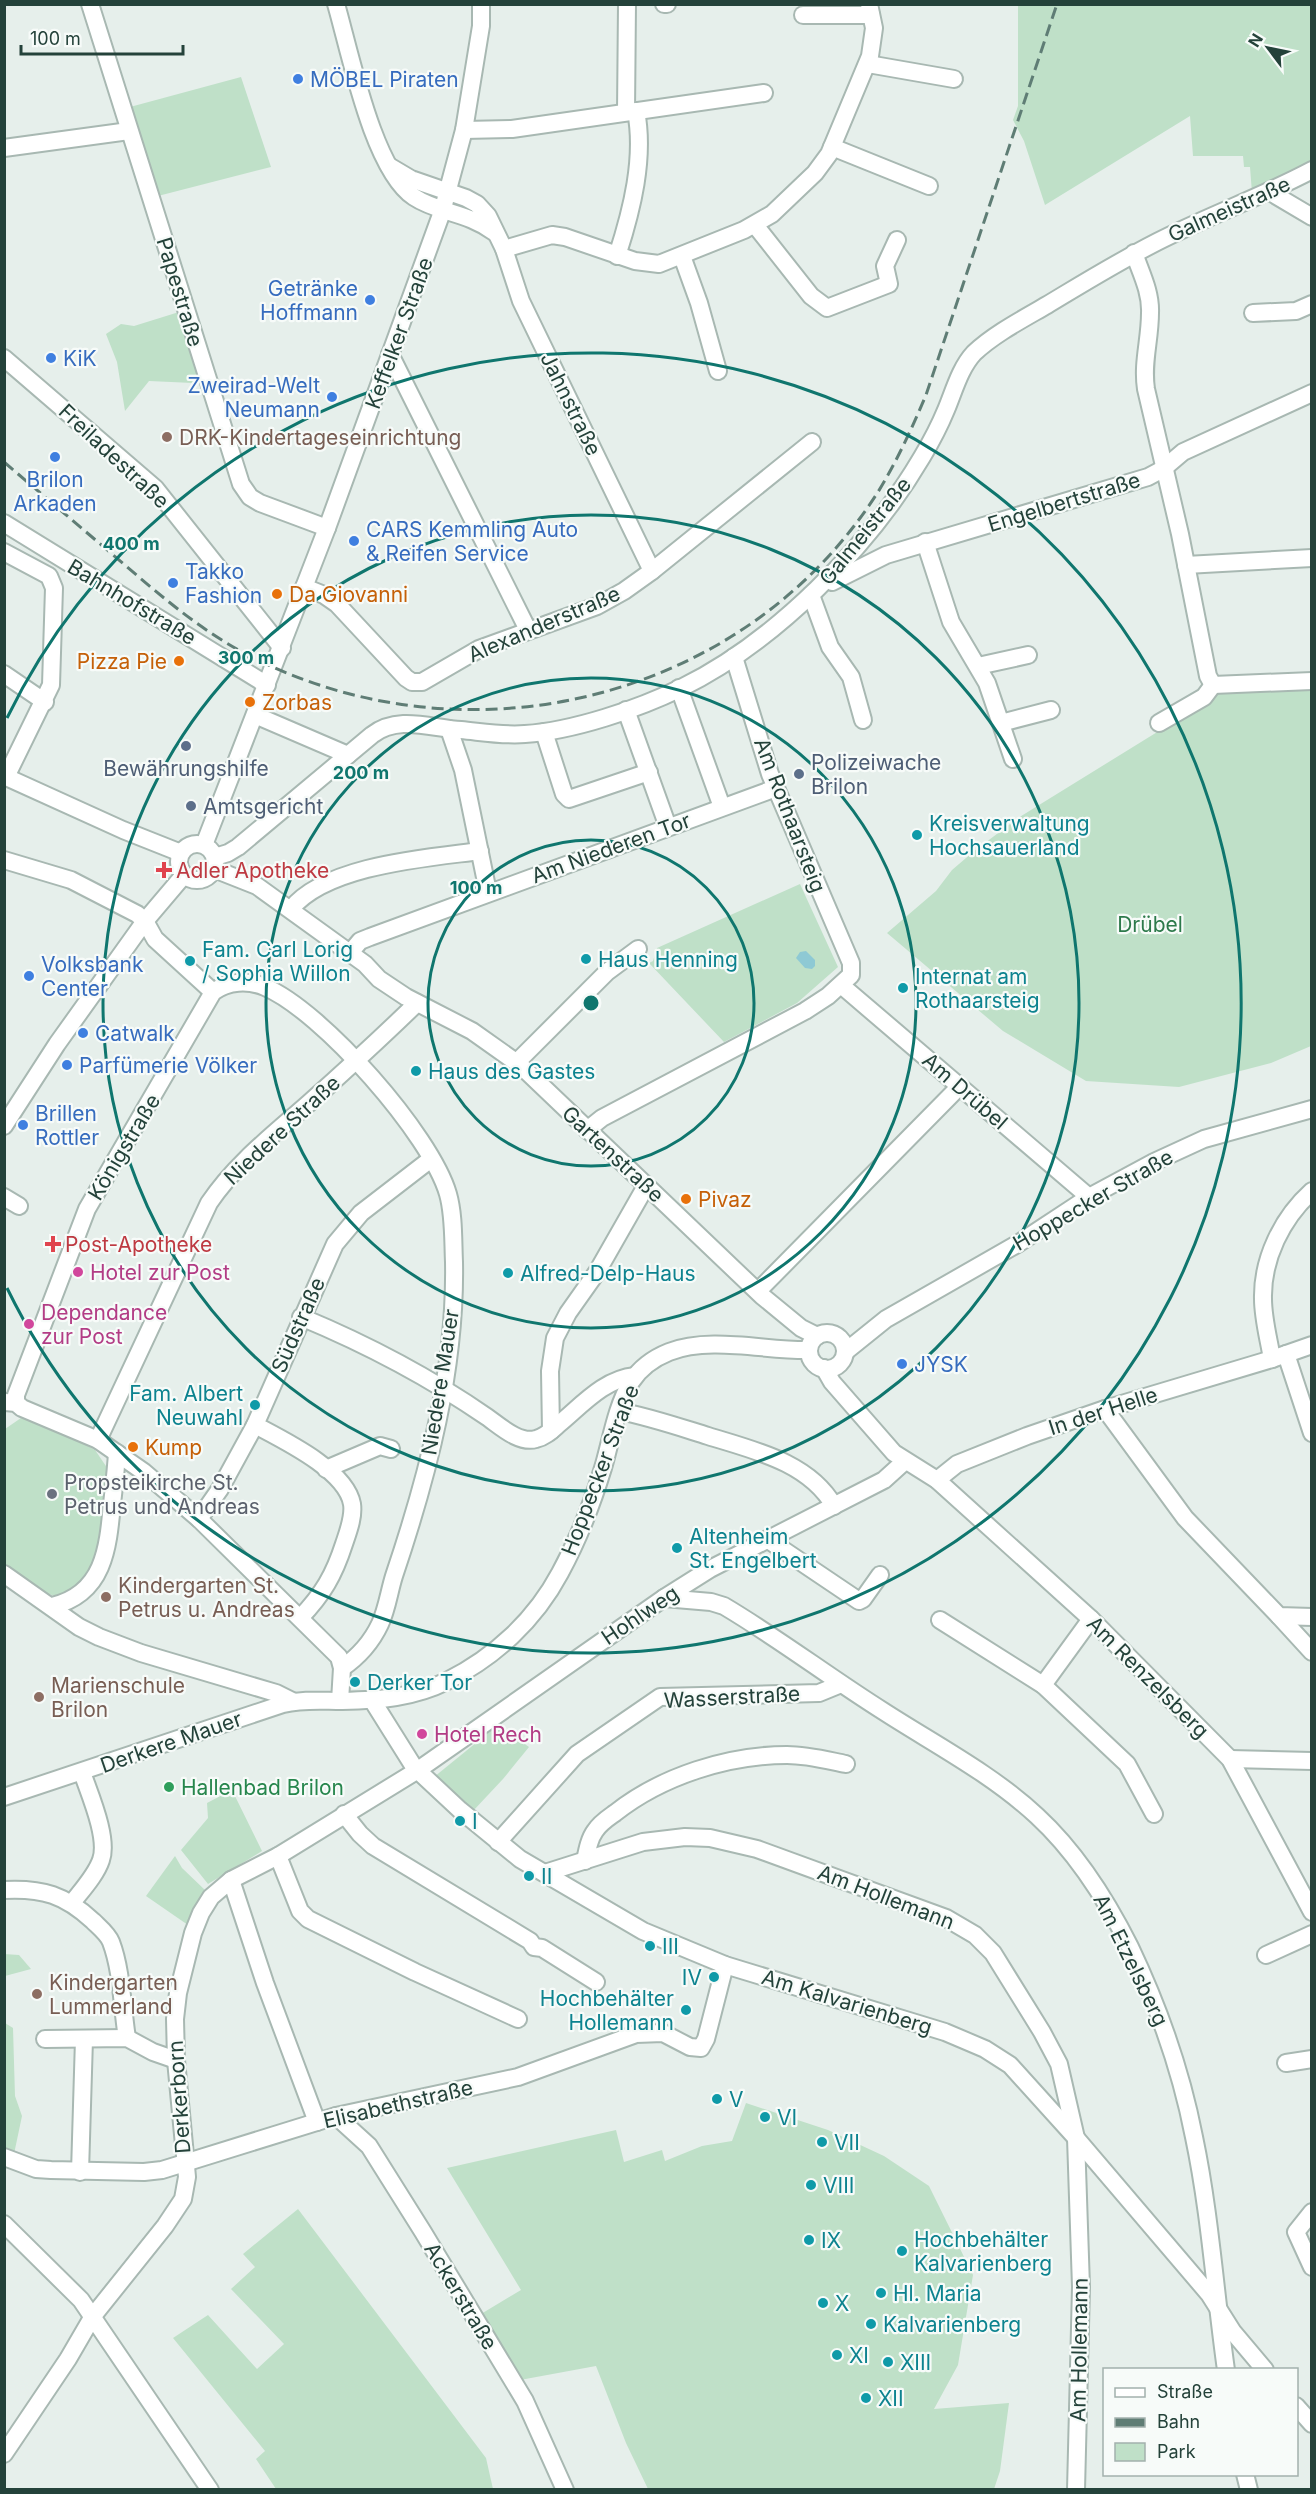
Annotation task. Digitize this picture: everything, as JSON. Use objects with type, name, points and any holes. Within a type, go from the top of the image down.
[{"type":"street","name":"Papestraße","points":[[90,4],[243,489],[260,503],[327,528]]},
{"type":"street","name":"Jahnstraße","points":[[336,4],[369,119],[389,166],[446,200],[477,204],[488,216],[501,242],[521,301],[652,571]]},
{"type":"street","name":"Keffelker Straße","points":[[267,685],[327,528],[446,200],[464,130],[481,26],[481,4]]},
{"type":"street","points":[[617,256],[632,202],[640,141],[631,111],[627,4]]},
{"type":"street","points":[[501,242],[552,235],[565,237],[617,256],[652,264],[682,256],[755,225],[780,208],[823,164],[868,64],[873,35],[870,10],[803,15]]},
{"type":"street","points":[[868,64],[954,78]]},
{"type":"street","points":[[464,130],[512,129],[764,93]]},
{"type":"street","points":[[4,148],[129,131]]},
{"type":"street","points":[[832,147],[929,186]]},
{"type":"street","name":"Galmeistraße","points":[[211,857],[228,854],[238,847],[348,754],[389,724],[409,724],[510,735],[544,732],[626,710],[679,688],[734,657],[811,595],[864,538],[908,480],[930,445],[962,372],[975,353],[1038,310],[1134,253],[1198,222],[1270,192],[1311,170]]},
{"type":"street","points":[[1270,192],[1311,217]]},
{"type":"street","points":[[755,225],[812,296],[827,308],[889,284],[885,266],[897,240]]},
{"type":"street","points":[[1134,253],[1150,299],[1144,376],[1208,676],[1213,685]]},
{"type":"street","points":[[682,256],[699,303],[718,371]]},
{"type":"street","points":[[1252,313],[1296,311],[1311,304]]},
{"type":"street","points":[[390,354],[528,630]]},
{"type":"street","name":"Freiladestraße","points":[[4,357],[155,488],[282,648]]},
{"type":"street","name":"Engelbertstraße","points":[[811,595],[858,567],[886,555],[1148,477],[1163,469],[1183,452],[1311,393]]},
{"type":"street","name":"Alexanderstraße","points":[[304,587],[324,595],[337,604],[401,674],[412,682],[422,682],[470,653],[606,602],[652,571],[812,442]]},
{"type":"street","name":"Bahnhofstraße","points":[[4,524],[267,685]]},
{"type":"street","points":[[925,542],[951,622],[978,666],[990,691],[1012,759]]},
{"type":"street","points":[[4,552],[51,578],[54,588],[52,679],[45,702],[5,777],[123,830],[181,853]]},
{"type":"street","points":[[1186,565],[1311,558]]},
{"type":"street","points":[[811,595],[830,647],[851,677],[863,720]]},
{"type":"street","points":[[978,666],[1029,655]]},
{"type":"street","name":"Am Rothaarsteig","points":[[734,657],[767,767],[852,971],[850,977],[842,985]]},
{"type":"street","points":[[4,674],[45,702]]},
{"type":"street","points":[[1213,685],[1311,681]]},
{"type":"street","points":[[211,857],[193,844],[181,853],[179,864],[184,875],[191,879],[203,879],[211,857],[232,767],[267,685]]},
{"type":"street","points":[[1159,723],[1204,697],[1213,685]]},
{"type":"street","points":[[679,688],[722,807]]},
{"type":"street","points":[[626,710],[668,827]]},
{"type":"street","points":[[1001,723],[1051,710]]},
{"type":"street","points":[[255,715],[348,754]]},
{"type":"street","points":[[450,729],[461,761],[488,892]]},
{"type":"street","points":[[544,732],[564,794],[569,800],[649,772]]},
{"type":"street","name":"Am Niederen Tor","points":[[350,953],[364,939],[776,788]]},
{"type":"street","points":[[291,909],[307,894],[357,871],[480,851]]},
{"type":"street","name":"Gartenstraße","points":[[211,857],[291,909],[350,953],[379,979],[417,1004],[472,1031],[517,1062],[760,1294],[801,1328],[812,1344]]},
{"type":"street","points":[[4,860],[85,886],[137,914],[145,921],[155,939],[213,992]]},
{"type":"street","points":[[4,1126],[57,1044],[145,921],[184,875]]},
{"type":"street","points":[[517,1062],[607,972],[638,949]]},
{"type":"street","name":"Niedere Mauer","points":[[213,992],[235,983],[267,988],[323,1026],[357,1061],[398,1110],[431,1159],[449,1196],[454,1295],[444,1388],[415,1509],[383,1617],[363,1650],[342,1668]]},
{"type":"street","points":[[587,1130],[602,1118],[791,1019],[842,985]]},
{"type":"street","name":"Am Drübel","points":[[842,985],[1089,1197]]},
{"type":"street","name":"Königstraße","points":[[10,1403],[16,1395],[87,1209],[213,992]]},
{"type":"street","name":"Niedere Straße","points":[[98,1440],[209,1203],[247,1158],[357,1061],[417,1004]]},
{"type":"street","points":[[760,1294],[959,1087]]},
{"type":"street","name":"Hoppecker Straße","points":[[835,1362],[886,1319],[1010,1248],[1089,1197],[1154,1162],[1204,1139],[1311,1109]]},
{"type":"street","name":"Südstraße","points":[[199,1519],[220,1489],[255,1425],[330,1254],[348,1227],[372,1204],[431,1159]]},
{"type":"street","points":[[550,1431],[550,1371],[555,1338],[564,1320],[602,1263],[646,1186]]},
{"type":"street","points":[[1311,1191],[1288,1218],[1272,1251],[1267,1267],[1263,1301],[1279,1357],[1311,1433]]},
{"type":"street","name":"Gartenstraße","points":[[760,1294],[770,1311],[787,1328],[812,1344]]},
{"type":"street","points":[[301,1317],[353,1339],[444,1388],[518,1437],[534,1440],[550,1431],[608,1384],[621,1378],[635,1377]]},
{"type":"street","name":"Hoppecker Straße","points":[[836,1335],[849,1333],[871,1322],[886,1319]]},
{"type":"street","points":[[774,1349],[788,1340],[787,1328]]},
{"type":"street","points":[[835,1362],[812,1360],[812,1344],[826,1333],[836,1335],[843,1342],[835,1362],[841,1391],[894,1453],[937,1480]]},
{"type":"street","name":"Hoppecker Straße","points":[[401,1698],[434,1687],[471,1667],[516,1633],[539,1607],[560,1574],[583,1523],[627,1390],[635,1377],[654,1359],[683,1348],[709,1346],[774,1349],[812,1344]]},
{"type":"street","name":"In der Helle","points":[[937,1480],[957,1464],[1105,1409],[1279,1357],[1311,1345]]},
{"type":"street","points":[[10,1403],[98,1440],[199,1519],[339,1657],[342,1668],[340,1701]]},
{"type":"street","points":[[1105,1409],[1185,1518],[1311,1652]]},
{"type":"street","points":[[619,1411],[662,1421],[780,1460],[818,1484],[834,1506]]},
{"type":"street","points":[[255,1425],[306,1453],[326,1468],[349,1496],[352,1515],[332,1578],[300,1618]]},
{"type":"street","points":[[326,1468],[380,1446],[391,1449]]},
{"type":"street","points":[[52,1606],[75,1598],[92,1583],[99,1570],[107,1550],[117,1453]]},
{"type":"street","name":"Hohlweg","points":[[418,1770],[664,1598],[710,1569],[884,1480],[905,1461]]},
{"type":"street","name":"Am Renzelsberg","points":[[937,1480],[1091,1619],[1230,1759],[1311,1912]]},
{"type":"street","points":[[767,1539],[859,1601],[863,1599],[880,1575]]},
{"type":"street","points":[[4,1574],[83,1629],[121,1646],[276,1693],[292,1701]]},
{"type":"street","name":"Am Etzelsberg","points":[[664,1598],[719,1604],[968,1765],[1037,1815],[1092,1881],[1120,1928],[1148,1985],[1164,2025],[1182,2083],[1198,2159],[1226,2368]]},
{"type":"street","points":[[1278,1616],[1311,1617]]},
{"type":"street","points":[[1042,1685],[1091,1619]]},
{"type":"street","points":[[940,1620],[1042,1685],[1123,1759],[1154,1814]]},
{"type":"street","name":"Wasserstraße","points":[[498,1842],[577,1754],[660,1697],[819,1694],[841,1684]]},
{"type":"street","name":"Derkere Mauer","points":[[4,1797],[292,1701],[401,1698]]},
{"type":"street","name":"Am Kalvarienberg","points":[[372,1700],[418,1770],[498,1842],[520,1859],[651,1935],[725,1965],[936,2030],[985,2049],[1015,2070],[1076,2138],[1218,2306]]},
{"type":"street","points":[[585,1861],[592,1836],[601,1824],[634,1799],[674,1779],[727,1763],[779,1756],[816,1758],[846,1764]]},
{"type":"street","points":[[1230,1759],[1311,1761]]},
{"type":"street","name":"Derkerborn","points":[[4,2454],[10,2431],[68,2359],[93,2316],[179,2207],[186,2185],[176,2060],[176,2007],[193,1933],[206,1904],[231,1880],[278,1856],[418,1770]]},
{"type":"street","points":[[72,1904],[99,1865],[103,1851],[99,1828],[82,1772]]},
{"type":"street","points":[[344,1814],[373,1846],[530,1941],[534,1947],[542,1948],[596,1982]]},
{"type":"street","name":"Am Hollemann","points":[[546,1873],[643,1842],[685,1836],[710,1838],[757,1849],[946,1918],[965,1928],[993,1953],[1053,2050],[1062,2073],[1076,2138],[1081,2287],[1076,2490]]},
{"type":"street","points":[[278,1856],[300,1911],[308,1919],[415,1972],[518,2019]]},
{"type":"street","points":[[231,1880],[265,1983],[317,2122]]},
{"type":"street","points":[[4,1890],[23,1890],[61,1897],[72,1904],[110,1940],[127,2038]]},
{"type":"street","points":[[1266,1955],[1311,1934]]},
{"type":"street","name":"Elisabethstraße","points":[[4,2157],[36,2169],[80,2172],[162,2170],[336,2116],[518,2077],[625,2037],[645,2033],[663,2033],[690,2047],[701,2048],[706,2039],[725,1965]]},
{"type":"street","points":[[45,2039],[127,2038],[153,2052],[176,2060]]},
{"type":"street","points":[[80,2172],[84,2039]]},
{"type":"street","points":[[1286,2063],[1311,2059]]},
{"type":"street","name":"Ackerstraße","points":[[336,2116],[369,2146],[423,2232],[525,2401],[565,2490]]},
{"type":"street","points":[[1311,2212],[1296,2232],[1311,2267]]},
{"type":"street","points":[[4,2224],[73,2291],[93,2316],[210,2490]]},
{"type":"street","points":[[1218,2306],[1233,2332],[1263,2368]]},
{"type":"street","points":[[1298,2408],[1311,2424]]},
{"type":"green space","points":[[1018,5],[1311,5],[1311,166],[1252,193],[1250,167],[1244,167],[1243,156],[1193,156],[1190,116],[1045,205],[1024,141],[1013,120],[1018,106]]},
{"type":"green space","points":[[241,77],[271,167],[154,197],[130,107]]},
{"type":"green space","points":[[179,312],[200,380],[193,383],[149,381],[125,411],[117,362],[106,334],[121,324],[134,326]]},
{"type":"green space","name":"Drübel","points":[[1311,687],[1311,1046],[1271,1063],[1179,1087],[1086,1081],[1003,1031],[887,933],[936,891],[952,870],[1018,818],[1222,692]]},
{"type":"green space","points":[[800,884],[838,967],[797,1003],[724,1042],[649,963],[653,961],[657,948]]},
{"type":"green space","points":[[21,1418],[67,1435],[95,1450],[110,1472],[99,1559],[74,1593],[56,1596],[44,1593],[5,1567],[5,1429]]},
{"type":"green space","points":[[498,1725],[529,1747],[473,1811],[434,1777]]},
{"type":"green space","points":[[232,1790],[262,1851],[208,1884],[181,1850],[208,1818],[207,1803]]},
{"type":"green space","points":[[175,1856],[182,1868],[206,1891],[188,1925],[146,1896]]},
{"type":"green space","points":[[4,1954],[19,1955],[31,1969],[5,1976]]},
{"type":"green space","points":[[5,2023],[13,2028],[15,2096],[22,2116],[14,2154],[5,2151]]},
{"type":"green space","points":[[746,2103],[828,2130],[884,2156],[929,2186],[973,2275],[958,2365],[934,2409],[1009,2403],[1000,2471],[994,2489],[648,2489],[626,2443],[596,2366],[520,2380],[481,2314],[521,2290],[447,2168],[616,2130],[624,2162],[662,2150],[665,2161],[702,2146],[732,2141]]},
{"type":"green space","points":[[298,2209],[486,2458],[493,2489],[276,2489],[256,2459],[265,2451],[173,2338],[208,2315],[257,2369],[284,2344],[231,2289],[255,2267],[243,2254]]},
{"type":"water","points":[[806,951],[815,960],[815,966],[812,969],[805,968],[796,958],[800,952]]},
{"type":"railway","points":[[4,462],[157,593],[206,630],[260,661],[343,692],[430,708],[516,708],[601,693],[682,663],[757,620],[823,562],[885,480],[926,395],[1057,4]]},
{"type":"place","name":"MÖBEL Piraten","points":[[298,79]]},
{"type":"place","name":"Getränke Hoffmann","points":[[370,300]]},
{"type":"place","name":"KiK","points":[[51,358]]},
{"type":"place","name":"Zweirad-Welt Neumann","points":[[332,397]]},
{"type":"place","name":"DRK-Kindertageseinrichtung","points":[[167,437]]},
{"type":"place","name":"Brilon Arkaden","points":[[55,457]]},
{"type":"place","name":"CARS Kemmling Auto & Reifen Service","points":[[354,541]]},
{"type":"place","name":"Takko Fashion","points":[[173,583]]},
{"type":"place","name":"Da Giovanni","points":[[277,594]]},
{"type":"place","name":"Pizza Pie","points":[[179,661]]},
{"type":"place","name":"Zorbas","points":[[250,702]]},
{"type":"place","name":"Bewährungshilfe","points":[[186,746]]},
{"type":"place","name":"Polizeiwache Brilon","points":[[799,774]]},
{"type":"place","name":"Amtsgericht","points":[[191,806]]},
{"type":"place","name":"Kreisverwaltung Hochsauerland","points":[[917,835]]},
{"type":"place","name":"Adler Apotheke","points":[[164,870]]},
{"type":"place","name":"Haus Henning","points":[[586,959]]},
{"type":"place","name":"Fam. Carl Lorig / Sophia Willon","points":[[190,961]]},
{"type":"place","name":"Volksbank Center","points":[[29,976]]},
{"type":"place","name":"Internat am Rothaarsteig","points":[[903,988]]},
{"type":"place","name":"Catwalk","points":[[83,1033]]},
{"type":"place","name":"Parfümerie Völker","points":[[67,1065]]},
{"type":"place","name":"Haus des Gastes","points":[[416,1071]]},
{"type":"place","name":"Brillen Rottler","points":[[23,1125]]},
{"type":"place","name":"Pivaz","points":[[686,1199]]},
{"type":"place","name":"Post-Apotheke","points":[[53,1244]]},
{"type":"place","name":"Hotel zur Post","points":[[78,1272]]},
{"type":"place","name":"Alfred-Delp-Haus","points":[[508,1273]]},
{"type":"place","name":"Dependance zur Post","points":[[29,1324]]},
{"type":"place","name":"JYSK","points":[[902,1364]]},
{"type":"place","name":"Fam. Albert Neuwahl","points":[[255,1405]]},
{"type":"place","name":"Kump","points":[[133,1447]]},
{"type":"place","name":"Propsteikirche St. Petrus und Andreas","points":[[52,1494]]},
{"type":"place","name":"Altenheim St. Engelbert","points":[[677,1548]]},
{"type":"place","name":"Kindergarten St. Petrus u. Andreas","points":[[106,1597]]},
{"type":"place","name":"Derker Tor","points":[[355,1682]]},
{"type":"place","name":"Marienschule Brilon","points":[[39,1697]]},
{"type":"place","name":"Hotel Rech","points":[[422,1734]]},
{"type":"place","name":"Hallenbad Brilon","points":[[169,1787]]},
{"type":"place","name":"I","points":[[460,1821]]},
{"type":"place","name":"II","points":[[529,1876]]},
{"type":"place","name":"III","points":[[650,1946]]},
{"type":"place","name":"IV","points":[[714,1977]]},
{"type":"place","name":"Kindergarten Lummerland","points":[[37,1994]]},
{"type":"place","name":"Hochbehälter Hollemann","points":[[686,2010]]},
{"type":"place","name":"V","points":[[717,2099]]},
{"type":"place","name":"VI","points":[[765,2117]]},
{"type":"place","name":"VII","points":[[822,2142]]},
{"type":"place","name":"VIII","points":[[811,2185]]},
{"type":"place","name":"IX","points":[[809,2240]]},
{"type":"place","name":"Hochbehälter Kalvarienberg","points":[[902,2251]]},
{"type":"place","name":"Hl. Maria","points":[[881,2293]]},
{"type":"place","name":"X","points":[[823,2303]]},
{"type":"place","name":"Kalvarienberg","points":[[871,2324]]},
{"type":"place","name":"XI","points":[[837,2355]]},
{"type":"place","name":"XIII","points":[[888,2362]]},
{"type":"place","name":"XII","points":[[866,2398]]}]
